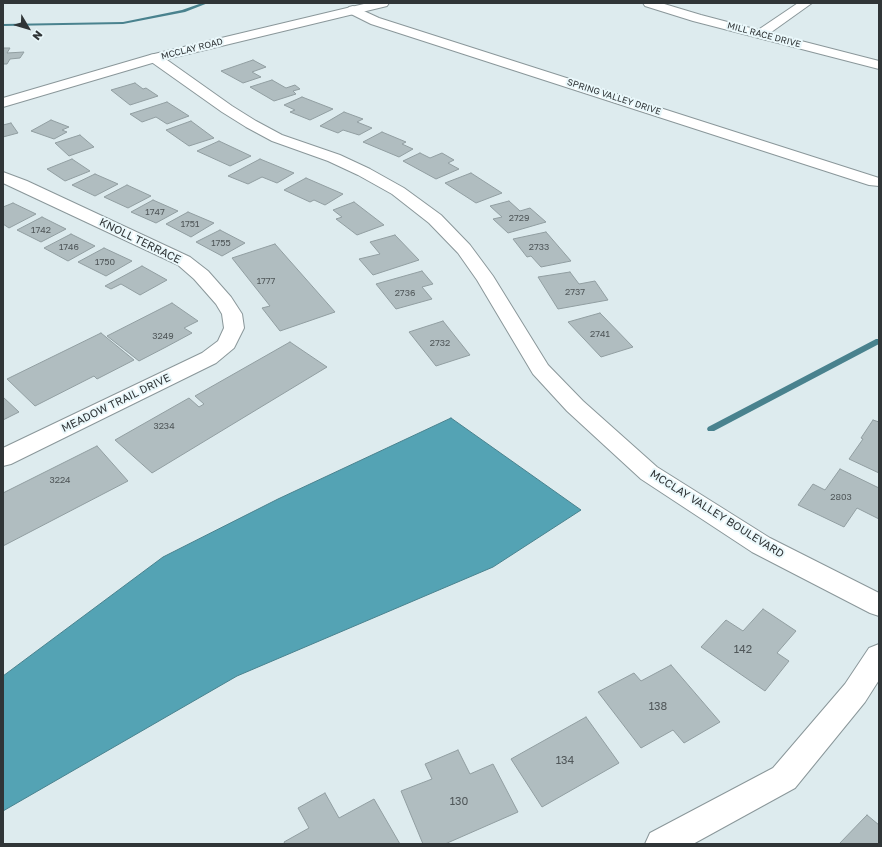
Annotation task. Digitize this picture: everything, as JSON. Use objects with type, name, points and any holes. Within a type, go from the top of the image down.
[{"type":"street","name":"MCCLAY ROAD","points":[[3,102],[155,58],[383,3]]},
{"type":"street","name":"MILL RACE DRIVE","points":[[649,3],[684,14],[879,65]]},
{"type":"street","points":[[760,34],[806,3]]},
{"type":"street","name":"SPRING VALLEY DRIVE","points":[[353,10],[376,21],[876,182]]},
{"type":"street","name":"MCCLAY VALLEY BOULEVARD","points":[[155,58],[226,109],[251,124],[277,138],[334,158],[364,172],[398,191],[435,219],[464,249],[486,280],[540,369],[575,406],[649,473],[761,544],[879,605]]},
{"type":"street","name":"KNOLL TERRACE","points":[[3,177],[21,184],[184,261],[201,275],[224,301],[232,314],[234,328],[227,344]]},
{"type":"street","name":"MEADOW TRAIL DRIVE","points":[[3,458],[209,358],[227,344]]},
{"type":"street","points":[[661,844],[784,778],[856,693],[879,656]]},
{"type":"water","points":[[451,418],[581,510],[493,567],[237,676],[3,811],[3,676],[163,557],[278,499]]},
{"type":"building","points":[[3,48],[10,48],[7,53],[24,52],[20,58],[10,59],[7,64],[3,64]]},
{"type":"building","points":[[253,60],[266,67],[252,72],[261,77],[243,83],[221,71]]},
{"type":"building","points":[[272,80],[286,88],[295,85],[300,89],[293,91],[296,94],[274,101],[250,87]]},
{"type":"building","points":[[135,83],[143,89],[146,88],[158,96],[130,105],[111,90]]},
{"type":"building","points":[[302,97],[333,109],[310,120],[290,112],[295,110],[284,105]]},
{"type":"building","points":[[167,102],[189,116],[167,124],[156,117],[142,122],[130,114]]},
{"type":"building","points":[[344,112],[363,119],[357,122],[372,128],[359,135],[343,130],[338,133],[320,126]]},
{"type":"building","points":[[51,120],[69,127],[62,130],[67,132],[54,139],[31,131]]},
{"type":"building","points":[[191,121],[214,138],[189,146],[166,130]]},
{"type":"building","points":[[11,123],[18,133],[3,137],[3,125]]},
{"type":"building","points":[[382,132],[406,142],[402,144],[413,149],[399,157],[363,142]]},
{"type":"building","points":[[80,135],[94,147],[69,156],[55,143]]},
{"type":"building","points":[[219,141],[251,156],[230,166],[197,151]]},
{"type":"building","points":[[420,153],[430,158],[442,153],[454,160],[448,163],[459,169],[436,179],[403,161]]},
{"type":"building","points":[[72,159],[90,171],[65,181],[47,169]]},
{"type":"building","points":[[260,159],[294,173],[277,183],[262,177],[248,184],[228,176]]},
{"type":"building","points":[[471,173],[502,193],[476,203],[445,183]]},
{"type":"building","points":[[95,174],[118,184],[95,196],[72,185]]},
{"type":"building","points":[[306,178],[343,194],[325,205],[314,200],[310,202],[284,190]]},
{"type":"building","points":[[127,185],[151,196],[128,208],[104,197]]},
{"type":"building","points":[[153,200],[178,211],[156,223],[131,212]]},
{"type":"building","points":[[509,201],[520,211],[530,208],[546,222],[508,233],[493,219],[502,217],[490,206]]},
{"type":"building","points":[[354,202],[384,225],[357,235],[336,219],[342,217],[333,210]]},
{"type":"building","points":[[13,203],[36,214],[9,228],[3,224],[3,207]]},
{"type":"building","points":[[188,212],[214,223],[191,237],[166,224]]},
{"type":"building","points":[[42,217],[66,229],[41,242],[17,230]]},
{"type":"building","points":[[220,230],[245,243],[222,256],[196,242]]},
{"type":"building","points":[[546,232],[571,261],[541,267],[531,256],[527,257],[513,239]]},
{"type":"building","points":[[71,234],[95,246],[68,261],[44,248]]},
{"type":"building","points":[[395,235],[419,260],[373,275],[359,259],[380,254],[370,242]]},
{"type":"building","points":[[275,244],[335,312],[280,331],[262,308],[270,306],[232,258]]},
{"type":"building","points":[[104,248],[132,261],[106,276],[78,262]]},
{"type":"building","points":[[142,266],[167,280],[140,295],[121,284],[111,289],[105,286]]},
{"type":"building","points":[[422,271],[433,284],[422,287],[432,299],[396,309],[376,284]]},
{"type":"building","points":[[570,272],[579,284],[595,281],[608,300],[558,309],[538,277]]},
{"type":"building","points":[[172,303],[198,321],[184,328],[192,333],[139,361],[107,336]]},
{"type":"building","points":[[600,313],[633,347],[601,357],[568,322]]},
{"type":"building","points":[[443,321],[470,355],[436,366],[409,332]]},
{"type":"building","points":[[101,333],[134,360],[97,379],[94,376],[35,406],[7,379]]},
{"type":"building","points":[[290,342],[327,367],[152,473],[115,440],[189,398],[199,407],[204,404],[195,396]]},
{"type":"building","points":[[3,397],[19,412],[3,420]]},
{"type":"building","points":[[873,420],[879,422],[879,473],[849,459],[863,439],[861,438]]},
{"type":"building","points":[[97,446],[128,481],[3,546],[3,493]]},
{"type":"building","points":[[840,469],[879,488],[879,519],[857,508],[844,527],[798,505],[813,484],[825,490]]},
{"type":"building","points":[[763,609],[796,631],[777,653],[789,661],[765,691],[701,647],[726,620],[743,631]]},
{"type":"building","points":[[671,665],[720,722],[684,743],[673,730],[641,748],[598,692],[634,673],[641,681]]},
{"type":"building","points":[[586,717],[619,763],[542,807],[511,759]]},
{"type":"building","points":[[458,750],[470,774],[493,764],[518,812],[445,844],[423,844],[401,791],[432,779],[425,764]]},
{"type":"building","points":[[325,793],[339,818],[374,799],[400,844],[285,844],[284,842],[309,828],[298,808]]},
{"type":"building","points":[[867,815],[879,825],[879,844],[839,844]]},
{"type":"waterway","points":[[3,25],[123,23],[183,11],[206,3]]},
{"type":"waterway","points":[[711,429],[879,341]]}]
